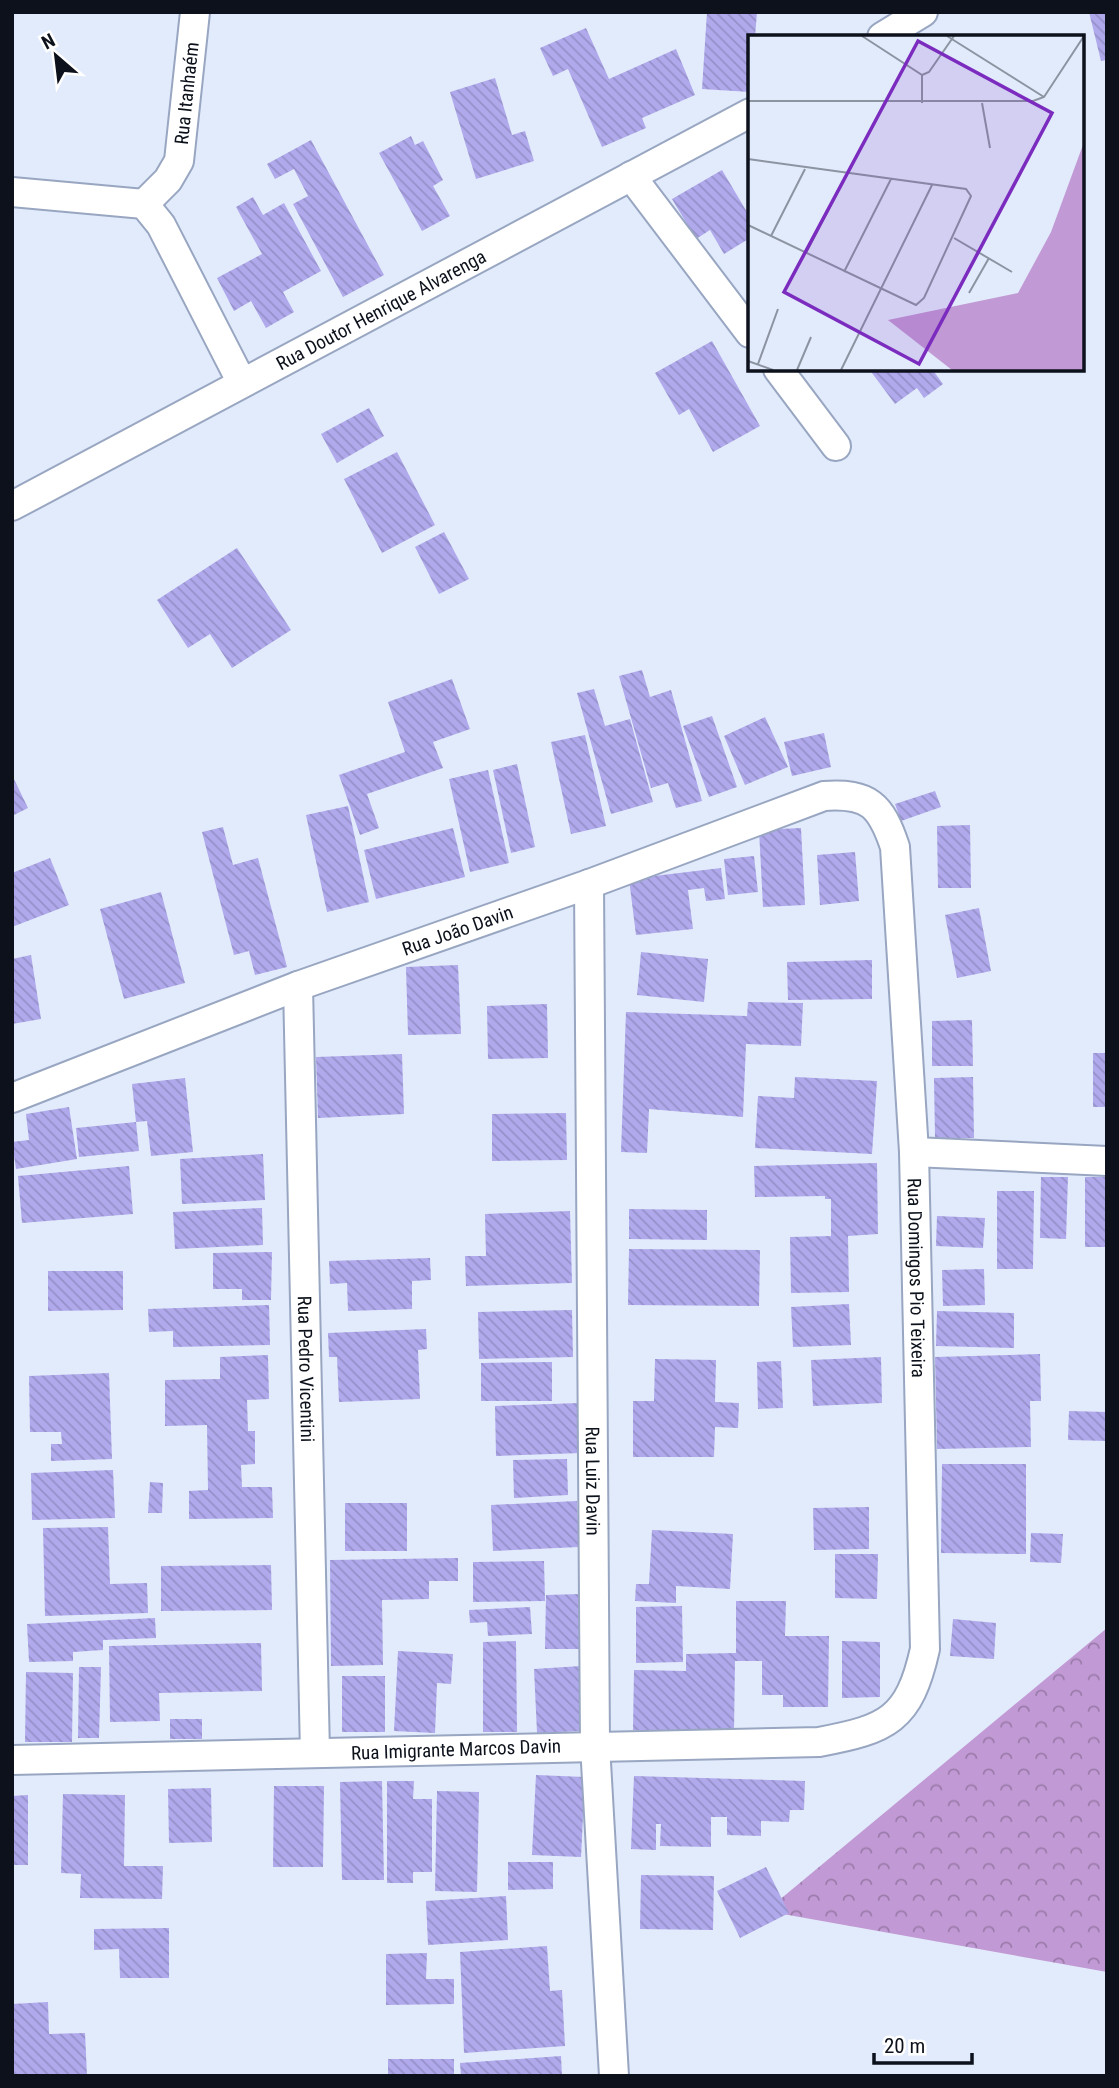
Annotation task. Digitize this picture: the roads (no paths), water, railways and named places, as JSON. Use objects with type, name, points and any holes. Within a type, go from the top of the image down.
[{"type":"street","name":"Rua Itanhaém","points":[[144,204],[169,180],[179,161],[195,12]]},
{"type":"street","points":[[885,35],[923,12]]},
{"type":"street","name":"Rua Doutor Henrique Alvarenga","points":[[12,506],[748,114]]},
{"type":"street","points":[[631,176],[748,330]]},
{"type":"street","points":[[12,192],[144,204],[161,225],[242,383]]},
{"type":"street","points":[[780,371],[836,446]]},
{"type":"street","name":"Rua João Davin","points":[[12,1098],[298,986],[589,884],[824,796],[846,794],[864,798],[874,805],[891,834]]},
{"type":"street","name":"Rua Domingos Pio Teixeira","points":[[891,834],[897,861],[914,1152],[925,1649],[916,1686],[895,1716]]},
{"type":"street","name":"Rua Luiz Davin","points":[[589,884],[596,1745],[614,2076]]},
{"type":"street","name":"Rua Pedro Vicentini","points":[[298,986],[315,1753]]},
{"type":"street","points":[[914,1152],[1107,1161]]},
{"type":"street","name":"Rua Imigrante Marcos Davin","points":[[12,1760],[819,1742],[861,1734],[895,1716]]}]
